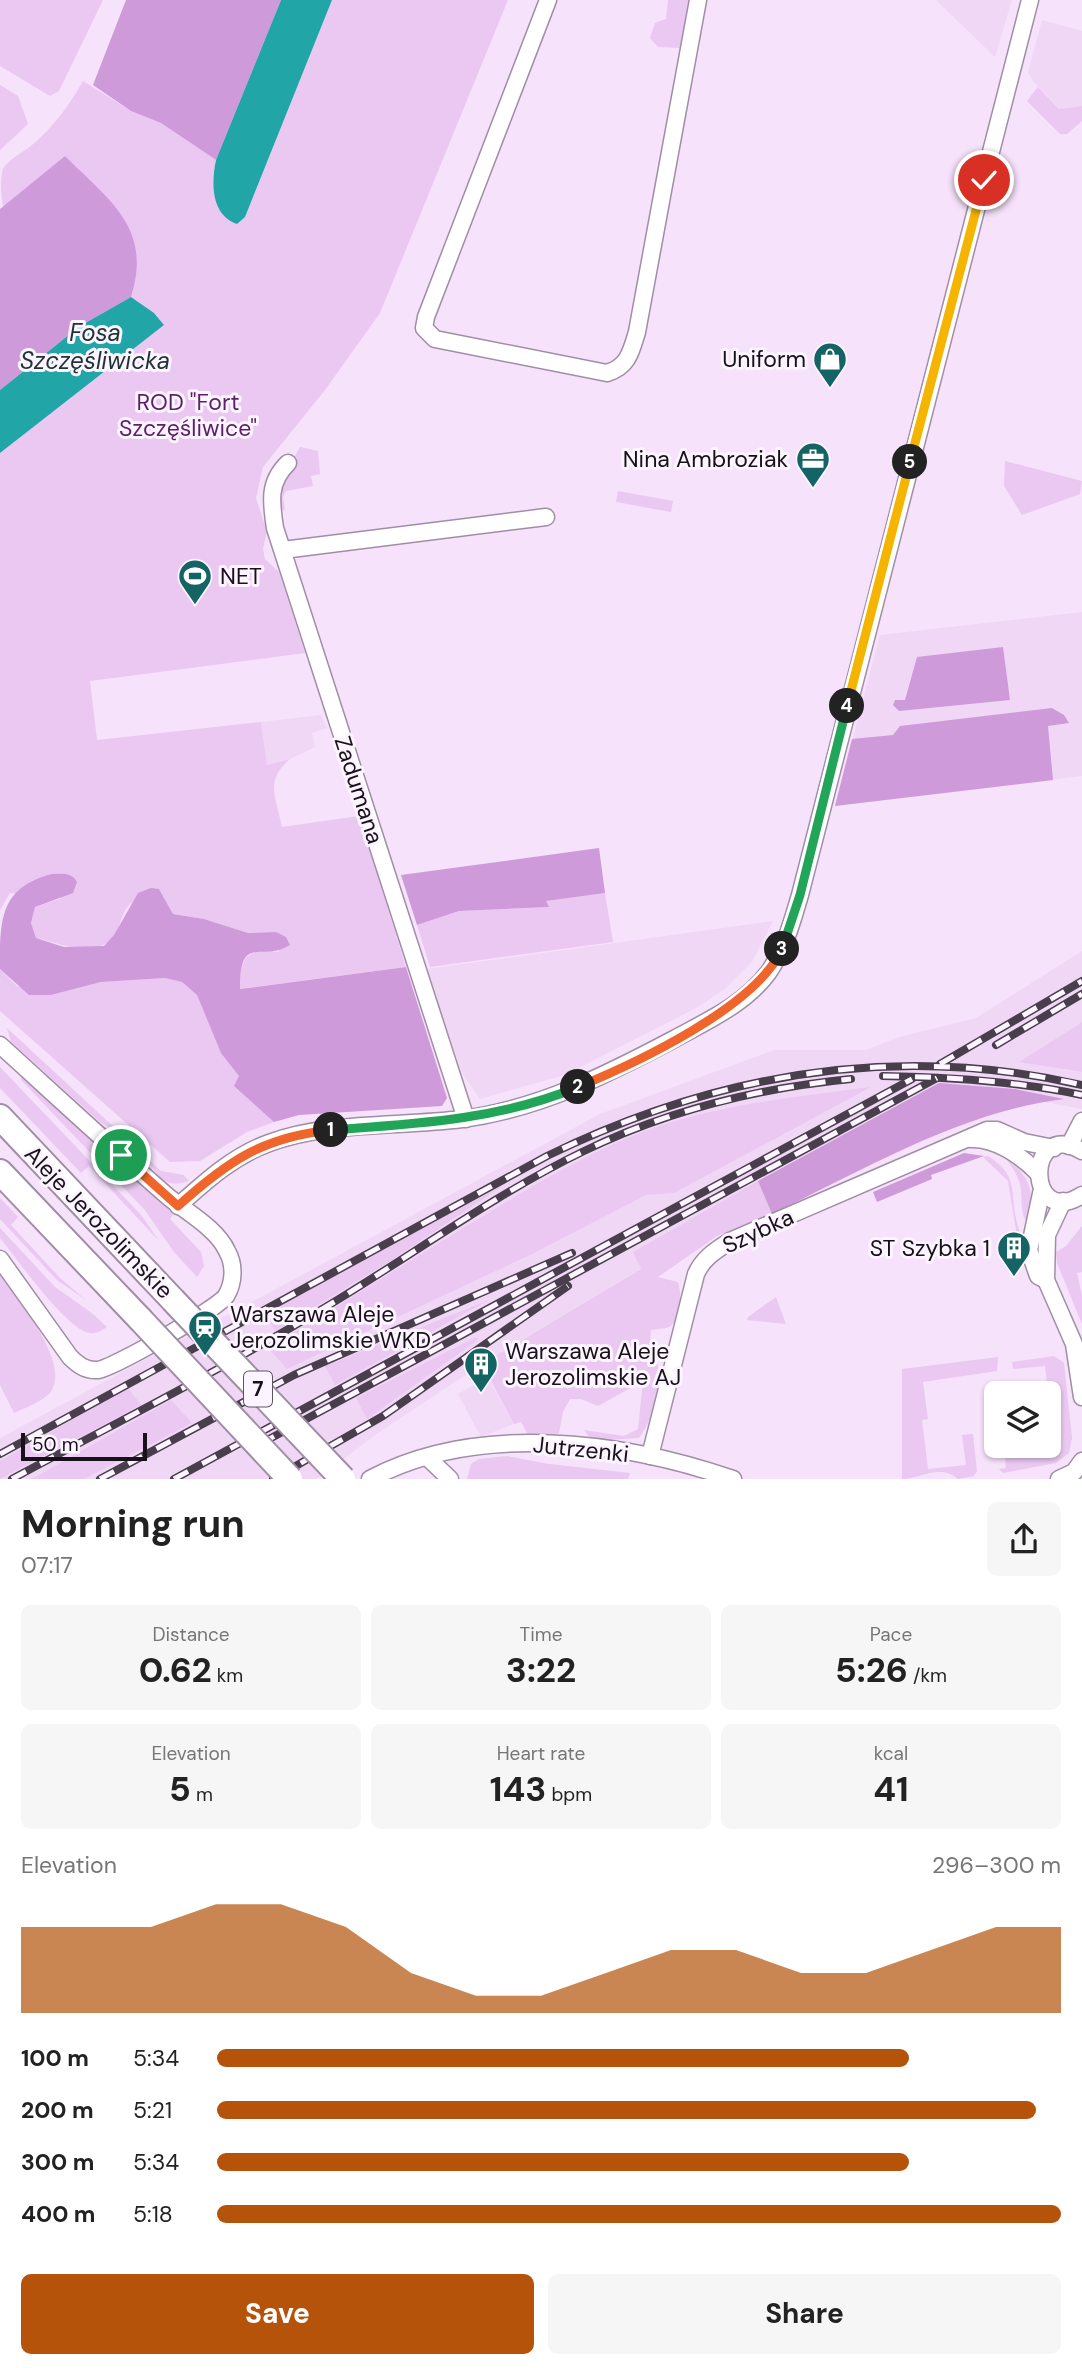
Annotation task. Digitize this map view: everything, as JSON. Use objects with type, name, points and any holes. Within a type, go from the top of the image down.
[{"type":"main road","name":"Aleje Jerozolimskie","points":[[0,1117],[343,1479]]},
{"type":"main road","name":"Aleje Jerozolimskie","points":[[0,1172],[290,1479]]},
{"type":"street","points":[[548,0],[426,317],[425,328],[436,339],[607,373],[620,369],[626,363],[637,332],[698,0]]},
{"type":"street","points":[[178,1206],[230,1162],[284,1138],[466,1119],[550,1098],[634,1060],[733,1005],[752,991],[779,954],[800,895],[1030,0]]},
{"type":"street","name":"Zadumana","points":[[288,463],[278,474],[272,489],[273,512],[283,550],[466,1119]]},
{"type":"street","points":[[283,550],[546,517]]},
{"type":"street","points":[[0,1045],[225,1246],[232,1261],[229,1290],[215,1308],[103,1368],[86,1368],[70,1357],[0,1259]]},
{"type":"street","points":[[1046,1280],[1038,1276],[1029,1250],[1042,1189],[1037,1172],[1042,1157],[1068,1148],[1082,1121]]},
{"type":"street","name":"Szybka","points":[[650,1456],[696,1274],[703,1260],[730,1241],[987,1130],[998,1130],[1024,1142],[1068,1148]]},
{"type":"street","name":"Szybka","points":[[961,1140],[989,1140],[1021,1158],[1037,1172]]},
{"type":"street","points":[[1042,1189],[1055,1199],[1063,1201],[1082,1195]]},
{"type":"street","points":[[1063,1201],[1047,1235],[1046,1280],[1074,1344],[1082,1397]]},
{"type":"street","name":"Jutrzenki","points":[[370,1479],[400,1464],[504,1442],[650,1456],[733,1479]]},
{"type":"street","points":[[427,1457],[450,1479]]},
{"type":"street","points":[[1059,1479],[1074,1472],[1082,1461]]},
{"type":"shaded area","points":[[126,0],[281,0],[216,160],[161,123],[131,111],[93,85]]},
{"type":"shaded area","points":[[936,0],[1012,0],[995,57]]},
{"type":"shaded area","points":[[1042,20],[1082,31],[1082,106],[1060,109],[1033,81],[1028,72]]},
{"type":"shaded area","points":[[65,156],[111,202],[123,217],[131,234],[136,252],[136,273],[131,297],[80,326],[0,390],[0,209]]},
{"type":"shaded area","points":[[1082,612],[1082,776],[835,806],[880,635]]},
{"type":"shaded area","points":[[1003,647],[1010,700],[899,711],[893,705],[895,700],[905,700],[917,657]]},
{"type":"shaded area","points":[[1052,708],[1064,715],[1069,723],[1048,726],[1053,780],[835,806],[852,739],[893,735],[900,726]]},
{"type":"shaded area","points":[[321,715],[327,728],[312,733],[315,747],[290,759],[267,765],[261,722]]},
{"type":"shaded area","points":[[599,848],[605,893],[546,901],[549,907],[459,911],[417,925],[401,875]]},
{"type":"shaded area","points":[[52,874],[66,874],[75,879],[77,882],[73,893],[35,907],[31,923],[36,938],[64,947],[104,946],[114,935],[138,893],[151,888],[159,889],[173,914],[204,919],[248,933],[276,932],[286,937],[290,945],[280,950],[248,955],[241,971],[240,989],[406,967],[447,1098],[442,1106],[299,1115],[274,1122],[234,1086],[239,1076],[221,1053],[197,995],[182,982],[165,978],[101,982],[51,995],[29,995],[0,969],[3,920],[6,908],[22,888]]},
{"type":"shaded area","points":[[773,921],[752,962],[725,989],[698,1007],[565,1075],[480,1099],[462,1073],[426,969]]},
{"type":"shaded area","points":[[1082,951],[1082,1038],[1064,1070],[1082,1072],[1082,1109],[977,1089],[692,1238],[482,1364],[378,1433],[317,1479],[0,1479],[0,1438],[600,1114],[774,1050],[866,1050],[899,1037],[976,1018]]},
{"type":"shaded area","points":[[939,1083],[1015,1089],[1064,1099],[1026,1106],[951,1129],[878,1161],[772,1214],[758,1181]]},
{"type":"shaded area","points":[[964,1153],[984,1156],[931,1175],[932,1179],[877,1202],[873,1192]]},
{"type":"shaded area","points":[[488,1377],[514,1424],[481,1437],[458,1394]]},
{"type":"green space","points":[[0,0],[103,0],[59,91],[50,96],[0,66]]},
{"type":"green space","name":"ROD \"Fort Szczęśliwice\"","points":[[332,0],[508,0],[380,313],[325,390],[263,467],[256,498],[267,532],[263,549],[265,559],[279,572],[305,653],[90,681],[97,740],[261,722],[267,765],[290,759],[274,782],[282,827],[359,816],[406,967],[239,989],[247,957],[258,952],[279,952],[276,932],[248,933],[204,919],[173,914],[159,889],[130,904],[116,933],[108,942],[89,949],[36,938],[31,923],[35,907],[62,898],[10,893],[0,910],[0,453],[164,325],[154,313],[131,297],[136,273],[136,253],[131,234],[122,218],[111,202],[65,156],[3,207],[1,177],[9,162],[32,145],[54,123],[83,81],[131,111],[161,123],[216,160],[214,185],[220,207],[229,221],[245,217]]},
{"type":"green space","points":[[668,0],[689,0],[680,48],[658,47],[650,38],[655,23],[666,19]]},
{"type":"green space","points":[[0,85],[18,96],[28,124],[0,150]]},
{"type":"green space","points":[[1038,87],[1059,109],[1082,106],[1082,121],[1067,134],[1060,134],[1027,101]]},
{"type":"green space","points":[[300,447],[318,451],[320,474],[311,476],[313,486],[286,491],[283,497],[285,510],[280,510],[282,479]]},
{"type":"green space","points":[[1005,461],[1082,481],[1080,494],[1022,515],[1004,486]]},
{"type":"green space","points":[[618,491],[673,501],[671,512],[616,502]]},
{"type":"green space","points":[[605,893],[613,942],[430,967],[417,925],[459,911],[548,907],[545,901]]},
{"type":"green space","points":[[0,969],[17,986],[51,995],[101,982],[165,978],[182,982],[197,995],[221,1052],[239,1076],[235,1086],[274,1122],[247,1132],[200,1161],[170,1162],[0,1011]]},
{"type":"green space","points":[[1082,1022],[1082,1072],[1019,1062],[1078,1025]]},
{"type":"green space","points":[[7,1028],[118,1131],[101,1123],[11,1042]]},
{"type":"green space","points":[[0,1067],[142,1216],[159,1241],[89,1166],[81,1173],[0,1088]]},
{"type":"green space","points":[[21,1075],[174,1213],[170,1219],[201,1252],[204,1266],[197,1277],[174,1252],[144,1209],[21,1080]]},
{"type":"green space","points":[[871,1087],[674,1193],[646,1195],[532,1254],[287,1369],[268,1348],[516,1196],[624,1139],[682,1119],[729,1108]]},
{"type":"green space","points":[[988,1156],[1004,1170],[1011,1184],[1020,1235],[1019,1249],[1008,1181],[983,1157]]},
{"type":"green space","points":[[1004,1157],[1020,1171],[1029,1186],[1029,1224],[1022,1210],[1019,1181]]},
{"type":"green space","points":[[147,1158],[161,1171],[184,1175],[189,1181],[174,1183],[163,1180]]},
{"type":"green space","points":[[758,1181],[772,1214],[717,1236],[658,1277],[678,1282],[680,1306],[673,1324],[667,1328],[651,1330],[651,1344],[661,1383],[647,1426],[639,1438],[592,1441],[584,1430],[624,1436],[638,1429],[643,1381],[598,1406],[581,1399],[570,1399],[563,1412],[559,1433],[552,1437],[528,1435],[521,1422],[514,1424],[482,1364],[641,1269],[633,1252]]},
{"type":"green space","points":[[504,1185],[389,1262],[275,1331],[265,1312]]},
{"type":"green space","points":[[0,1198],[18,1217],[11,1225],[60,1278],[86,1300],[57,1280],[0,1219]]},
{"type":"green space","points":[[1082,1226],[1082,1272],[1077,1273],[1082,1296],[1082,1324],[1057,1263],[1056,1252],[1066,1246]]},
{"type":"green space","points":[[0,1228],[55,1287],[107,1327],[89,1333],[65,1317],[0,1238]]},
{"type":"green space","points":[[0,1274],[48,1347],[55,1378],[52,1390],[45,1398],[14,1413],[0,1385]]},
{"type":"green space","points":[[776,1297],[786,1324],[747,1320],[748,1317]]},
{"type":"green space","points":[[489,1300],[335,1385],[325,1366]]},
{"type":"green space","points":[[476,1337],[478,1340],[367,1419],[356,1398]]},
{"type":"green space","points":[[1054,1356],[1064,1363],[1072,1438],[1069,1453],[1056,1463],[1003,1473],[999,1469],[1006,1468],[1005,1458],[1061,1458],[1061,1381],[1047,1381],[1045,1366],[1013,1369],[1012,1362]]},
{"type":"green space","points":[[998,1357],[997,1371],[923,1382],[928,1419],[922,1420],[928,1469],[966,1465],[962,1435],[973,1434],[977,1471],[974,1476],[958,1479],[951,1474],[937,1472],[902,1479],[902,1369]]},
{"type":"green space","points":[[128,1388],[141,1405],[0,1479],[0,1461]]},
{"type":"green space","points":[[171,1400],[192,1423],[84,1479],[32,1479]]},
{"type":"green space","points":[[507,1456],[549,1464],[630,1473],[628,1479],[467,1479],[471,1464],[479,1459]]},
{"type":"water","points":[[281,0],[332,0],[245,217],[237,224],[222,213],[215,197],[216,160]]},
{"type":"water","name":"Fosa Szczęśliwicka","points":[[131,297],[154,313],[164,325],[0,453],[0,390],[80,326]]},
{"type":"railway","points":[[940,1064],[1082,981]]},
{"type":"railway","points":[[996,1045],[1082,994]]},
{"type":"railway","points":[[0,1454],[547,1156],[611,1127],[676,1104],[742,1086],[808,1074],[876,1067],[944,1067],[1013,1073],[1082,1085]]},
{"type":"railway","points":[[883,1076],[983,1081],[1082,1095]]},
{"type":"railway","points":[[260,1444],[937,1078]]},
{"type":"railway","points":[[12,1479],[281,1333],[514,1189],[582,1152],[646,1125],[713,1104],[782,1088],[851,1079]]},
{"type":"railway","points":[[174,1479],[912,1079]]},
{"type":"railway","points":[[100,1479],[294,1375],[572,1253]]},
{"type":"railway","points":[[273,1479],[383,1416],[568,1286]]},
{"type":"place","name":"Uniform","points":[[830,389]]},
{"type":"place","name":"Nina Ambroziak","points":[[813,489]]},
{"type":"place","name":"NET","points":[[195,606]]},
{"type":"place","name":"ST Szybka 1","points":[[1014,1278]]},
{"type":"place","name":"Warszawa Aleje Jerozolimskie WKD","points":[[205,1357]]},
{"type":"place","name":"Warszawa Aleje Jerozolimskie AJ","points":[[481,1394]]},
{"type":"route","points":[[121,1155],[178,1206],[230,1162],[256,1148],[284,1138],[304,1133],[466,1119],[518,1108],[569,1091],[716,1016],[752,991],[768,973],[788,935],[800,895],[984,180]]}]
